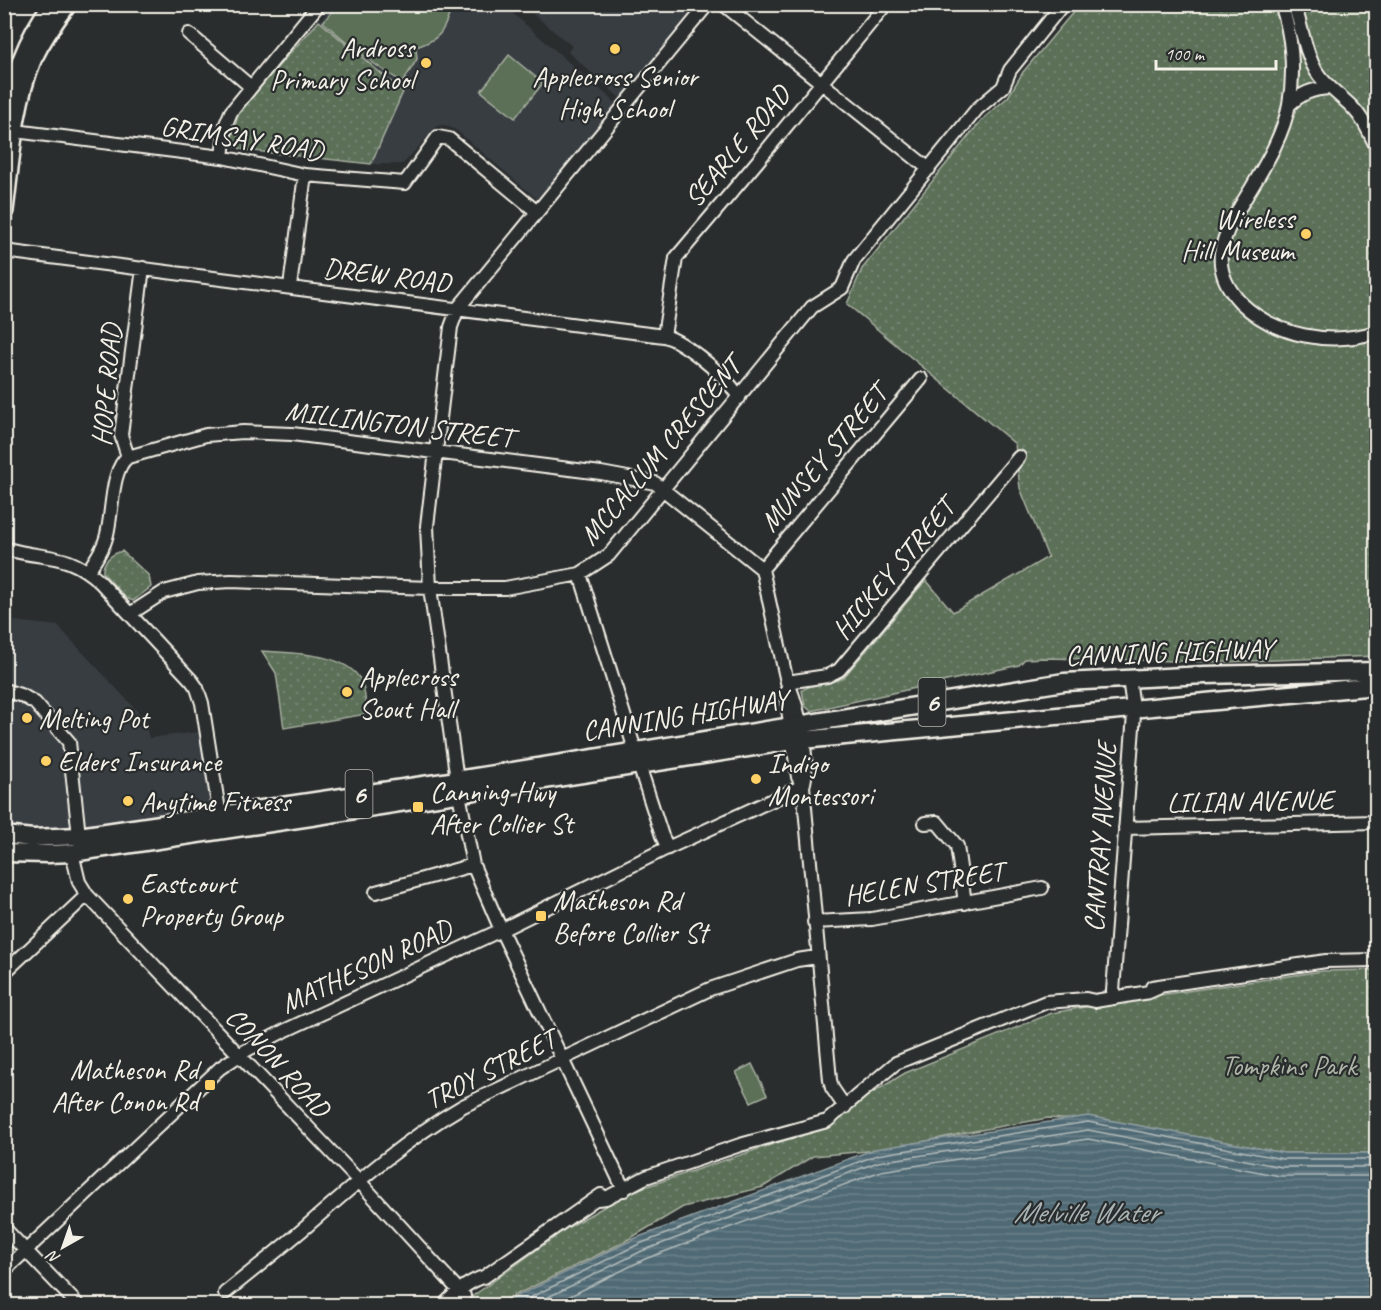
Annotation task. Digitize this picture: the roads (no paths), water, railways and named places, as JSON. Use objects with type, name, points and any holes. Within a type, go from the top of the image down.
[{"type":"highway","points":[[4,214],[11,86],[31,36],[52,4]]},
{"type":"highway","points":[[10,126],[33,60],[68,4]]},
{"type":"highway","name":"CANNING HIGHWAY","points":[[4,852],[72,853],[221,823],[796,732],[1031,686],[1129,679],[1377,671]]},
{"type":"highway","name":"CANNING HIGHWAY","points":[[796,732],[1133,709],[1377,686]]},
{"type":"highway","name":"CANNING HIGHWAY","points":[[4,836],[33,838],[79,836],[221,823]]},
{"type":"street","points":[[222,157],[228,117],[319,4]]},
{"type":"street","points":[[622,1186],[501,930],[473,865],[458,787],[430,588],[427,526],[452,327],[458,309],[708,4]]},
{"type":"street","points":[[723,4],[929,169]]},
{"type":"street","name":"SEARLE ROAD","points":[[664,336],[676,258],[886,4]]},
{"type":"street","name":"MCCALLUM CRESCENT","points":[[130,614],[164,592],[198,583],[231,581],[430,588],[505,588],[580,574],[609,555],[812,307],[842,288],[854,260],[976,109],[1003,87],[1010,70],[1063,4]]},
{"type":"street","points":[[1281,4],[1291,46],[1289,105],[1266,162],[1226,234],[1221,255],[1223,276],[1228,288],[1246,308],[1284,330],[1313,337],[1337,339],[1360,337],[1377,332]]},
{"type":"street","points":[[1294,4],[1306,53],[1317,73],[1352,107],[1365,123],[1377,146]]},
{"type":"street","points":[[189,34],[251,87]]},
{"type":"street","points":[[1289,105],[1305,92],[1330,88]]},
{"type":"street","name":"GRIMSAY ROAD","points":[[10,126],[222,157],[305,175],[405,183],[438,137],[449,139],[537,212]]},
{"type":"street","points":[[290,286],[305,175]]},
{"type":"street","name":"DREW ROAD","points":[[4,250],[664,336],[681,343],[734,387],[739,398]]},
{"type":"street","name":"HOPE ROAD","points":[[88,571],[106,540],[118,470],[128,457],[121,435],[142,268]]},
{"type":"street","name":"MUNSEY STREET","points":[[762,569],[921,379]]},
{"type":"street","name":"MILLINGTON STREET","points":[[128,457],[206,435],[243,432],[292,434],[635,478],[655,483],[762,569]]},
{"type":"street","name":"HICKEY STREET","points":[[788,682],[827,676],[839,670],[1019,457]]},
{"type":"street","points":[[9,551],[62,559],[88,571],[192,681],[200,695],[221,823]]},
{"type":"street","points":[[762,569],[788,682],[786,696],[806,777],[803,786],[814,922],[830,1070],[846,1102]]},
{"type":"street","points":[[580,574],[637,758],[668,848]]},
{"type":"street","name":"CANTRAY AVENUE","points":[[1114,994],[1133,709],[1129,679]]},
{"type":"street","points":[[4,690],[35,704],[69,742],[79,836]]},
{"type":"street","name":"MATHESON ROAD","points":[[4,1271],[220,1068],[239,1054],[668,848],[803,786]]},
{"type":"street","points":[[925,823],[937,822],[957,846],[965,903]]},
{"type":"street","name":"LILIAN AVENUE","points":[[1125,828],[1377,822]]},
{"type":"street","name":"CONON ROAD","points":[[72,853],[79,882],[87,895],[358,1180],[461,1294]]},
{"type":"street","points":[[376,892],[473,865]]},
{"type":"street","name":"HELEN STREET","points":[[814,922],[872,919],[1042,888]]},
{"type":"street","points":[[4,973],[87,895]]},
{"type":"street","name":"TROY STREET","points":[[225,1293],[358,1180],[448,1114],[710,989],[797,960],[817,957]]},
{"type":"street","points":[[443,1305],[478,1286],[484,1277],[562,1221],[597,1199],[606,1198],[622,1186],[740,1145],[827,1121],[860,1089],[866,1088],[896,1063],[1046,1002],[1086,999],[1095,1001],[1114,994],[1149,992],[1158,988],[1326,961],[1377,960]]},
{"type":"street","points":[[4,1228],[79,1305]]},
{"type":"street","points":[[452,1305],[461,1294]]},
{"type":"water","name":"Melville Water","points":[[1088,1116],[1284,1153],[1376,1153],[1376,1305],[499,1305],[636,1238],[875,1149]]},
{"type":"place","name":"Applecross Senior High School","points":[[615,49]]},
{"type":"place","name":"Ardross Primary School","points":[[426,63]]},
{"type":"place","name":"Wireless Hill Museum","points":[[1306,234]]},
{"type":"place","name":"Applecross Scout Hall","points":[[347,692]]},
{"type":"place","name":"Melting Pot","points":[[27,718]]},
{"type":"place","name":"Elders Insurance","points":[[46,761]]},
{"type":"place","name":"Indigo Montessori","points":[[756,779]]},
{"type":"place","name":"Anytime Fitness","points":[[128,801]]},
{"type":"place","name":"Canning Hwy After Collier St","points":[[418,807]]},
{"type":"place","name":"Eastcourt Property Group","points":[[128,899]]},
{"type":"place","name":"Matheson Rd Before Collier St","points":[[541,916]]},
{"type":"place","name":"Matheson Rd After Conon Rd","points":[[210,1085]]},
{"type":"park label","name":"Tompkins Park","points":[[1289,1065]]}]
